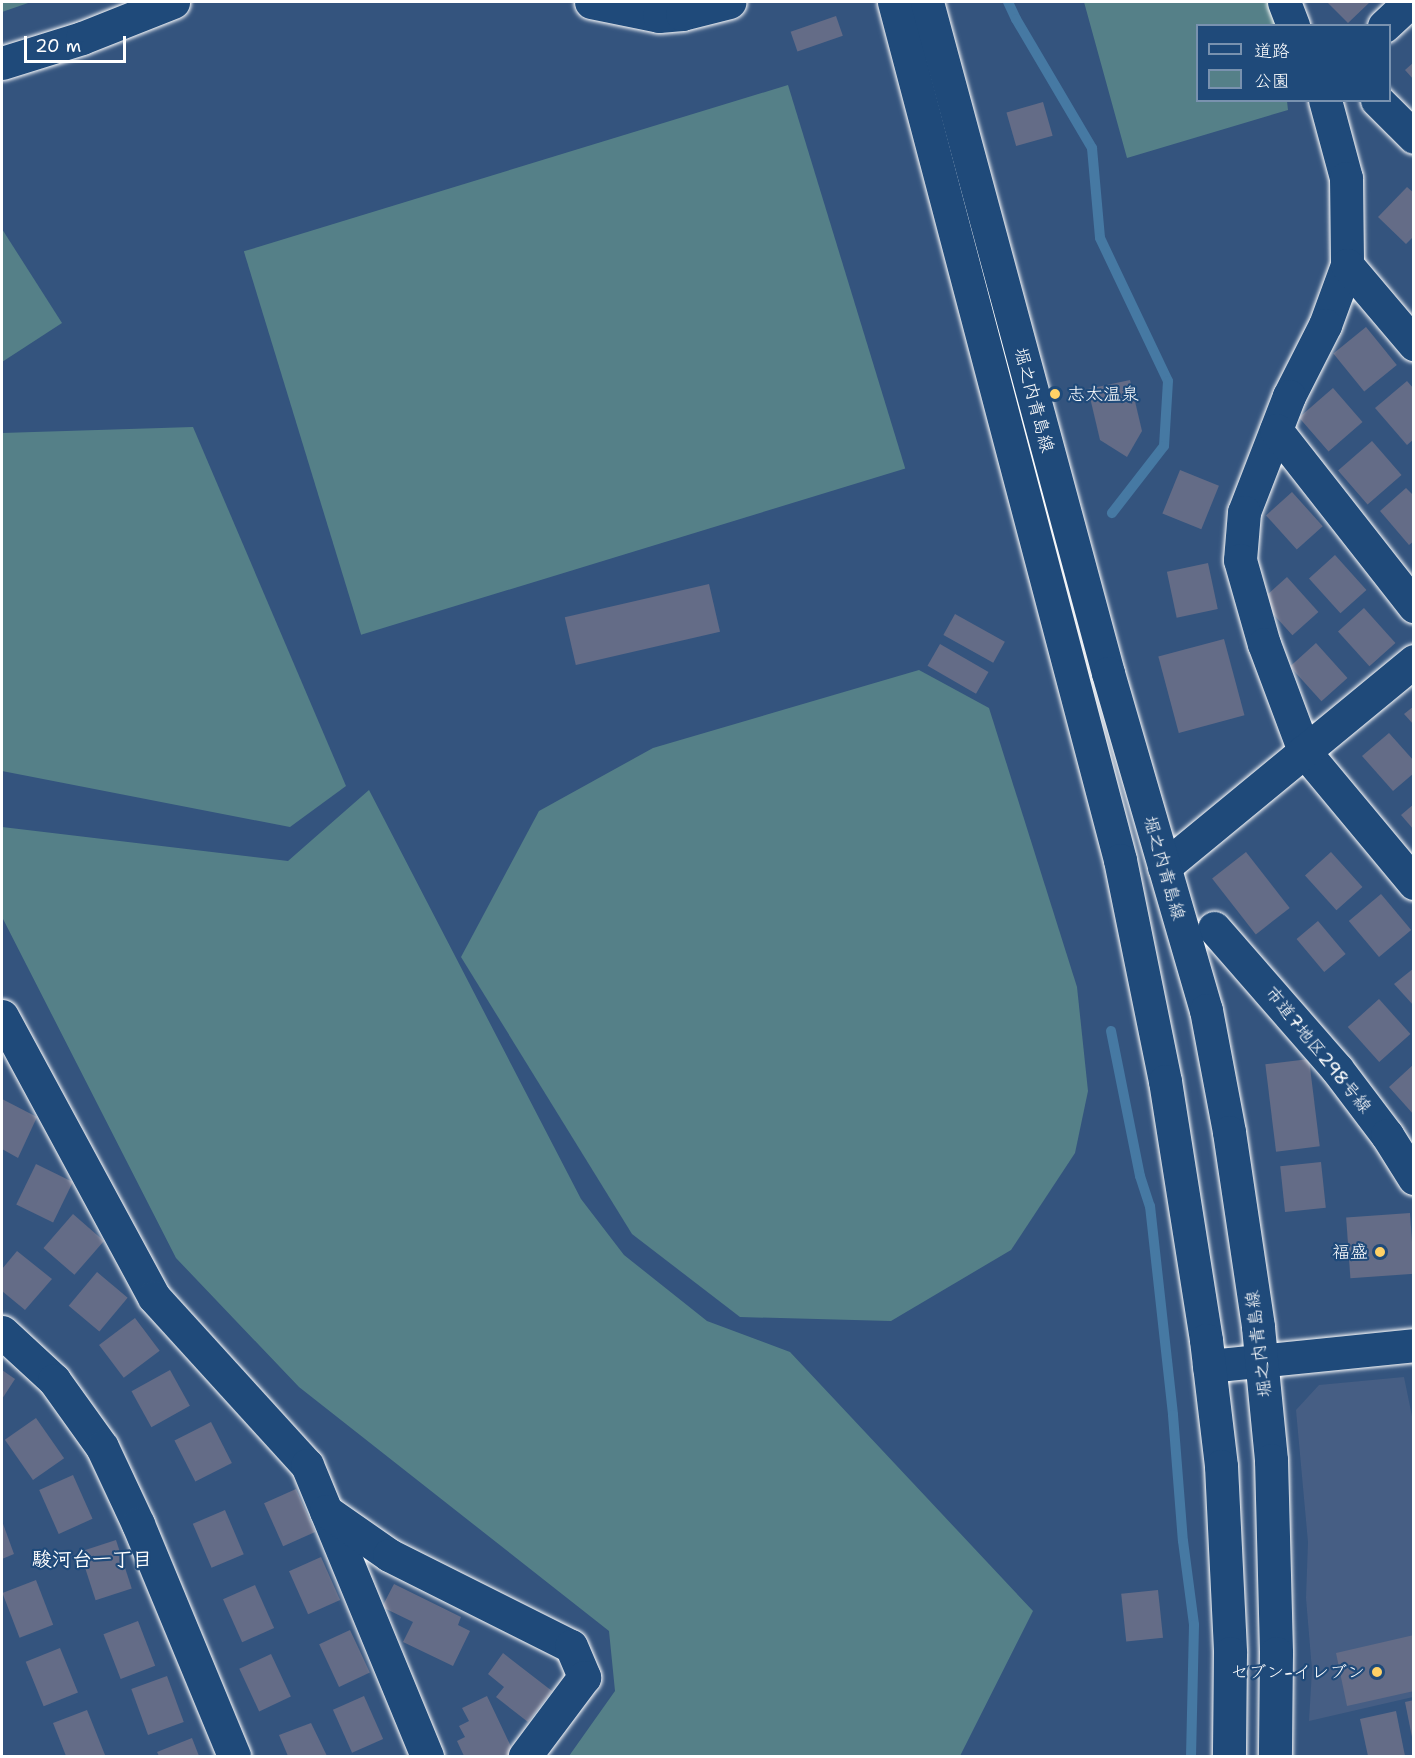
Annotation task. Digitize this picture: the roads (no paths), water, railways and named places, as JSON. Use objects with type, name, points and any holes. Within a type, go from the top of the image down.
[{"type":"street","points":[[2,63],[82,38],[173,2]]},
{"type":"street","points":[[591,2],[659,15],[682,14],[729,2]]},
{"type":"street","name":"堀之内青島線","points":[[894,2],[1120,860],[1165,1081],[1209,1366],[1222,1478],[1230,1653],[1229,1756]]},
{"type":"street","name":"堀之内青島線","points":[[927,2],[1108,673],[1206,1010],[1229,1132],[1262,1361],[1271,1460],[1276,1653],[1275,1756]]},
{"type":"street","points":[[1284,2],[1292,24]]},
{"type":"street","points":[[1386,24],[1410,2]]},
{"type":"street","points":[[1326,102],[1346,178],[1347,265],[1325,325],[1289,396],[1244,512],[1240,560],[1264,644],[1304,752],[1413,883]]},
{"type":"street","points":[[1379,102],[1413,137]]},
{"type":"street","points":[[1347,265],[1413,344]]},
{"type":"street","points":[[1276,430],[1413,606]]},
{"type":"street","points":[[1164,867],[1413,661]]},
{"type":"street","name":"市道7地区298号線","points":[[1214,928],[1338,1069],[1387,1135],[1413,1178]]},
{"type":"street","points":[[2,1016],[154,1297],[307,1465],[427,1756]]},
{"type":"street","points":[[2,1332],[54,1380],[102,1447],[138,1524],[234,1756]]},
{"type":"street","points":[[1209,1366],[1413,1345]]},
{"type":"street","points":[[326,1511],[389,1555],[571,1646],[584,1677],[525,1756]]},
{"type":"waterway","points":[[1008,2],[1092,148],[1100,238],[1168,381],[1164,446],[1112,513]]},
{"type":"waterway","points":[[1111,1031],[1140,1176],[1150,1206],[1173,1415],[1183,1541],[1194,1625],[1191,1756]]},
{"type":"place","name":"志太温泉","points":[[1055,394]]},
{"type":"place","name":"福盛","points":[[1380,1252]]},
{"type":"place","name":"セブン-イレブン","points":[[1377,1672]]},
{"type":"district","name":"駿河台一丁目","points":[[92,1559]]}]
